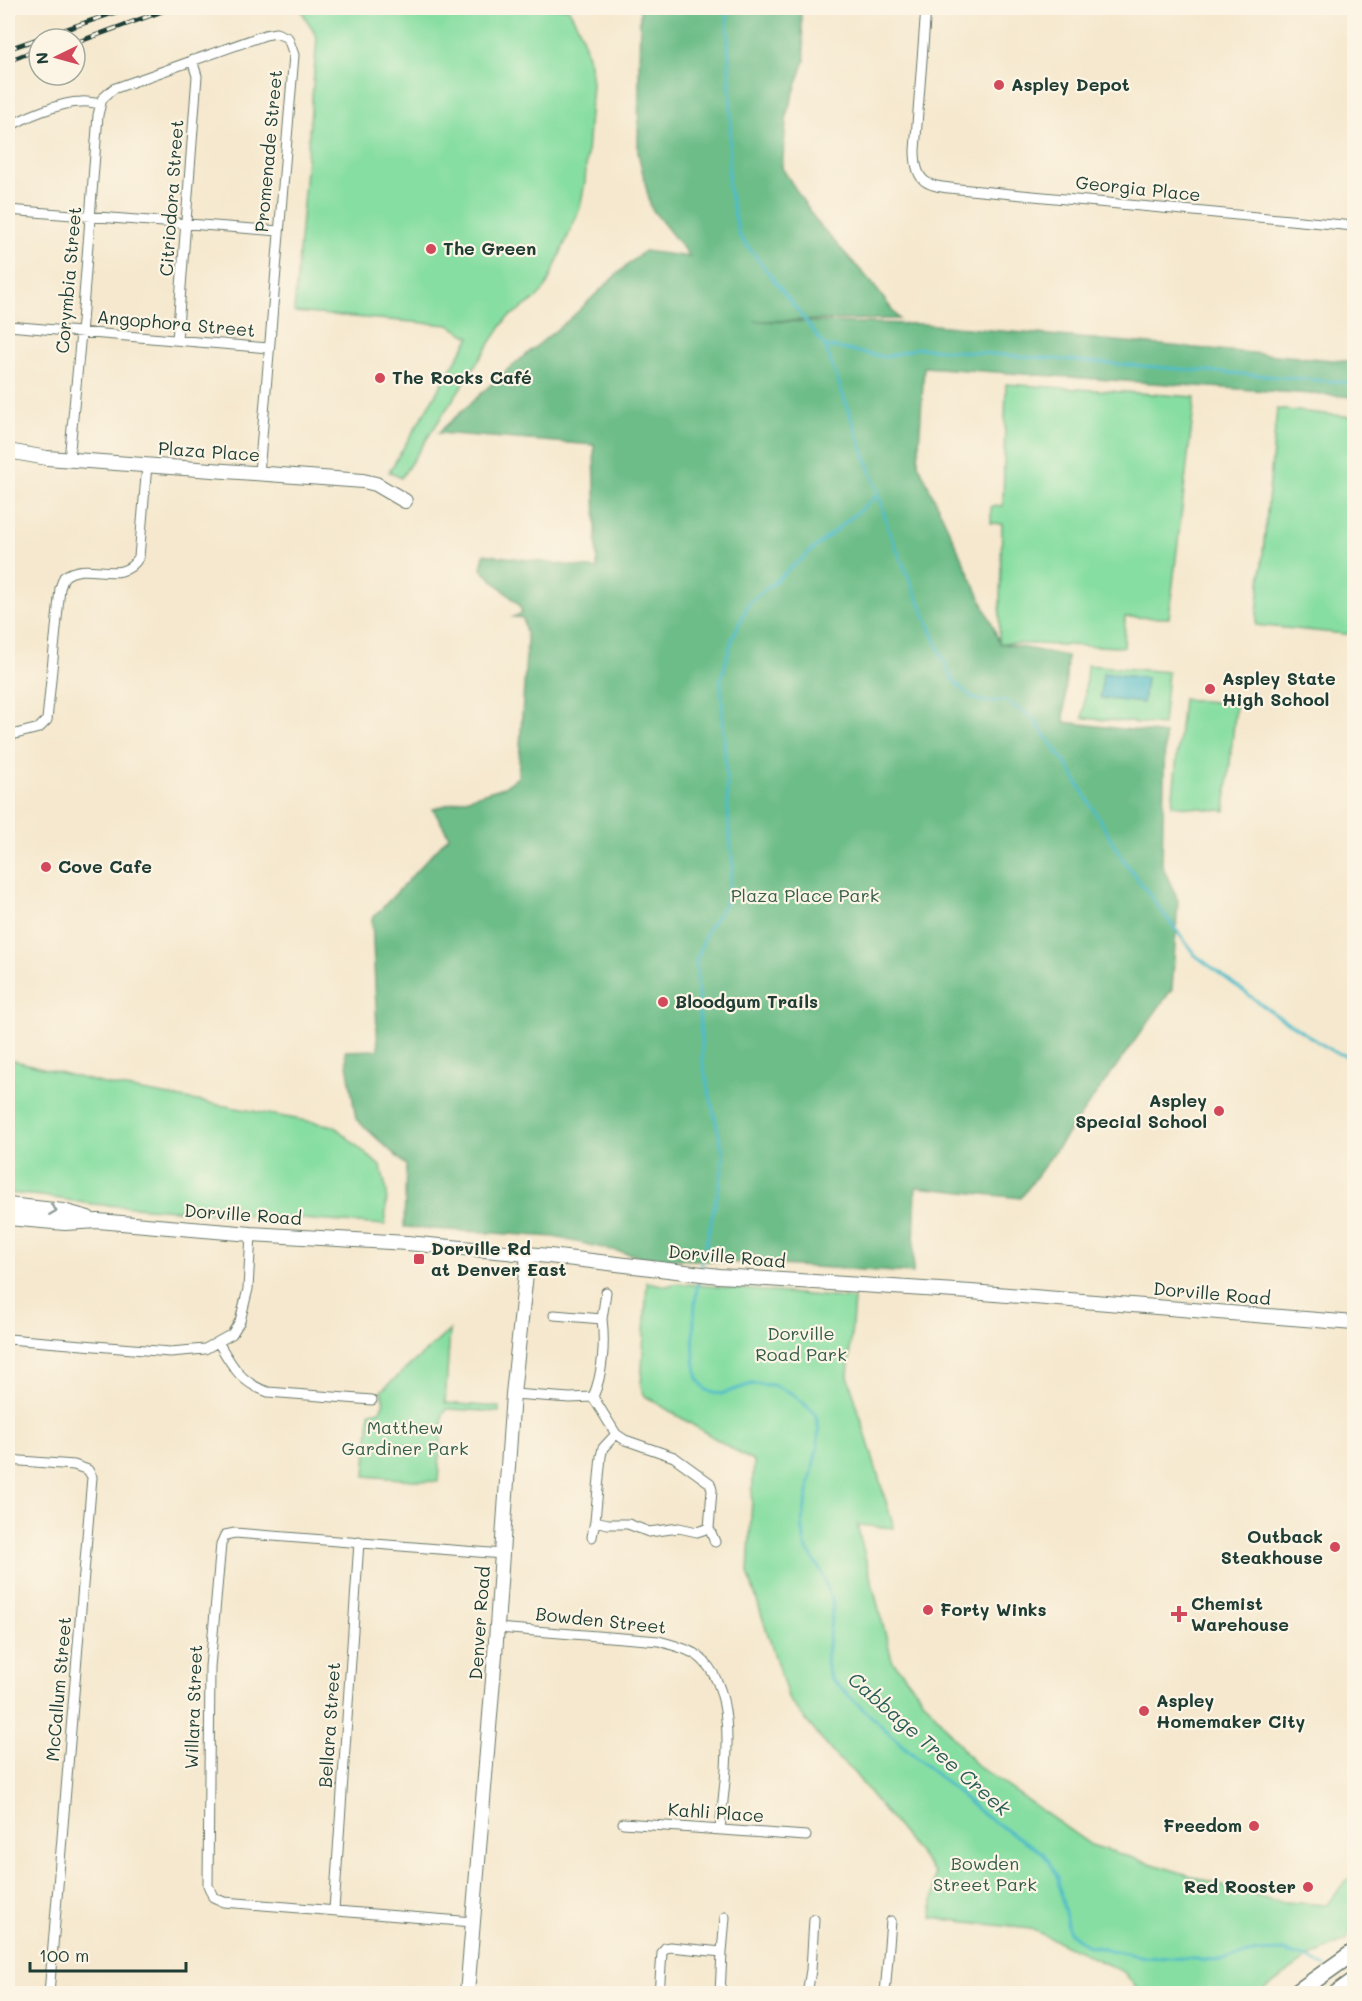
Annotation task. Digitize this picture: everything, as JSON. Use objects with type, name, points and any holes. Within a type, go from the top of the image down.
[{"type":"highway","points":[[1295,1994],[1354,1952]]},
{"type":"highway","points":[[1336,1994],[1354,1981]]},
{"type":"street","name":"Georgia Place","points":[[926,8],[915,150],[915,165],[921,179],[938,187],[1354,226]]},
{"type":"street","name":"Promenade Street","points":[[100,104],[105,94],[112,89],[271,34],[285,36],[292,44],[294,55],[259,473]]},
{"type":"street","name":"Citriodora Street","points":[[177,340],[197,76],[192,60]]},
{"type":"street","points":[[8,128],[14,123],[53,108],[74,103],[100,104]]},
{"type":"street","name":"Corymbia Street","points":[[69,460],[82,332],[100,104]]},
{"type":"street","points":[[8,210],[279,231]]},
{"type":"street","name":"Angophora Street","points":[[8,326],[269,348]]},
{"type":"street","name":"Plaza Place","points":[[8,451],[69,460],[369,483],[376,484],[405,501]]},
{"type":"street","points":[[8,736],[39,728],[48,720],[60,588],[64,577],[79,570],[113,572],[124,570],[131,568],[139,556],[147,465]]},
{"type":"street","name":"Dorville Road","points":[[8,1205],[63,1211],[98,1221]]},
{"type":"street","name":"Dorville Road","points":[[8,1218],[64,1223],[98,1221],[250,1234],[407,1243],[718,1276],[971,1292],[1354,1323]]},
{"type":"street","points":[[8,1339],[170,1352],[205,1349],[232,1334],[240,1321],[248,1289],[250,1234]]},
{"type":"street","name":"Denver Road","points":[[467,1994],[503,1554],[513,1394],[528,1255]]},
{"type":"street","points":[[593,1397],[600,1374],[604,1333],[602,1319],[606,1292]]},
{"type":"street","points":[[554,1314],[602,1319]]},
{"type":"street","points":[[218,1342],[242,1377],[252,1387],[268,1392],[372,1400]]},
{"type":"street","points":[[513,1394],[570,1398],[593,1397]]},
{"type":"street","points":[[593,1397],[616,1434],[625,1440],[674,1457],[710,1483],[712,1490],[709,1528],[715,1542]]},
{"type":"street","points":[[592,1537],[601,1456],[603,1448],[616,1434]]},
{"type":"street","name":"McCallum Street","points":[[8,1460],[74,1465],[88,1470],[92,1477],[49,1994]]},
{"type":"street","points":[[595,1521],[608,1524],[628,1524],[649,1532],[679,1528],[697,1532],[709,1528]]},
{"type":"street","name":"Willara Street","points":[[473,1922],[224,1902],[213,1897],[208,1885],[210,1667],[221,1544],[225,1535],[235,1533],[503,1554]]},
{"type":"street","name":"Bellara Street","points":[[334,1910],[359,1542]]},
{"type":"street","name":"Bowden Street","points":[[497,1628],[659,1641],[684,1648],[697,1656],[710,1668],[721,1689],[725,1711],[725,1755],[720,1830]]},
{"type":"street","name":"Kahli Place","points":[[623,1823],[806,1836]]},
{"type":"street","points":[[720,1994],[725,1917]]},
{"type":"street","points":[[807,1994],[814,1919]]},
{"type":"street","points":[[885,1994],[891,1921]]},
{"type":"street","points":[[659,1994],[662,1953],[665,1948],[722,1952]]},
{"type":"green space","name":"The Green","points":[[300,8],[568,8],[579,28],[590,64],[592,84],[585,182],[580,208],[546,287],[537,298],[506,319],[401,478],[389,472],[470,337],[449,325],[294,312],[317,38]]},
{"type":"green space","name":"Plaza Place Park","points":[[640,8],[800,8],[805,60],[787,113],[782,168],[816,221],[872,283],[899,319],[755,321],[922,324],[1354,362],[1354,397],[924,367],[918,463],[999,643],[1067,656],[1064,722],[1165,734],[1162,865],[1178,901],[1172,989],[1021,1198],[916,1187],[913,1273],[643,1257],[554,1237],[404,1227],[406,1165],[356,1119],[345,1051],[378,1050],[372,919],[449,836],[433,809],[504,787],[518,777],[527,640],[523,618],[513,617],[522,613],[519,605],[481,569],[484,554],[597,569],[594,445],[438,433],[507,370],[571,318],[644,251],[690,257],[651,208],[638,153]]},
{"type":"green space","points":[[1006,384],[1195,397],[1169,618],[1125,617],[1124,647],[999,643],[1002,524],[991,523],[991,506],[1003,506]]},
{"type":"green space","points":[[1277,409],[1354,417],[1354,635],[1256,625]]},
{"type":"green space","points":[[1087,665],[1168,672],[1163,725],[1083,718]]},
{"type":"green space","points":[[1183,699],[1236,704],[1225,811],[1172,805]]},
{"type":"green space","points":[[8,1059],[104,1084],[334,1126],[381,1167],[387,1192],[385,1225],[91,1204],[8,1193]]},
{"type":"green space","points":[[647,1282],[667,1286],[677,1283],[854,1299],[848,1376],[894,1528],[857,1525],[892,1660],[974,1763],[1091,1845],[1273,1901],[1326,1905],[1354,1873],[1354,1921],[1347,1940],[1308,1958],[1259,1993],[1140,1993],[1124,1972],[1031,1929],[932,1918],[935,1874],[850,1768],[837,1758],[789,1700],[748,1573],[754,1462],[645,1396],[641,1387]]},
{"type":"green space","name":"Matthew Gardiner Park","points":[[450,1330],[445,1403],[499,1407],[499,1412],[448,1409],[443,1413],[438,1482],[365,1476],[370,1412],[380,1410],[383,1403],[381,1391]]},
{"type":"water","points":[[1103,673],[1146,678],[1143,703],[1100,698]]},
{"type":"waterway","points":[[727,8],[731,116],[728,185],[739,235],[825,346],[879,494],[888,529],[952,679],[969,695],[980,701],[1004,700],[1032,717],[1067,765],[1124,861],[1195,955],[1273,1013],[1334,1052],[1354,1058]]},
{"type":"waterway","points":[[826,346],[885,357],[918,348],[1354,383]]},
{"type":"waterway","name":"Cabbage Tree Creek","points":[[700,1271],[722,1172],[723,1153],[703,1065],[696,962],[707,930],[725,904],[733,866],[721,680],[732,639],[749,603],[879,494]]},
{"type":"waterway","name":"Cabbage Tree Creek","points":[[699,1277],[693,1342],[698,1378],[706,1390],[721,1394],[752,1384],[773,1385],[791,1393],[815,1413],[819,1430],[817,1448],[802,1522],[805,1546],[821,1571],[833,1603],[826,1662],[830,1678],[902,1745],[985,1816],[1043,1853],[1057,1876],[1069,1932],[1086,1945],[1145,1957],[1220,1960],[1258,1952],[1283,1951],[1308,1958],[1325,1967]]},
{"type":"railway","points":[[8,49],[128,8]]},
{"type":"railway","points":[[87,39],[171,8]]},
{"type":"railway","points":[[8,61],[27,54]]},
{"type":"place","name":"Aspley Depot","points":[[999,85]]},
{"type":"place","name":"The Green","points":[[431,249]]},
{"type":"place","name":"The Rocks Café","points":[[380,378]]},
{"type":"place","name":"Aspley State High School","points":[[1210,689]]},
{"type":"place","name":"Cove Cafe","points":[[46,867]]},
{"type":"place","name":"Bloodgum Trails","points":[[663,1002]]},
{"type":"place","name":"Aspley Special School","points":[[1219,1111]]},
{"type":"place","name":"Dorville Rd at Denver East","points":[[419,1259]]},
{"type":"place","name":"Outback Steakhouse","points":[[1335,1547]]},
{"type":"place","name":"Forty Winks","points":[[928,1610]]},
{"type":"place","name":"Chemist Warehouse","points":[[1179,1614]]},
{"type":"place","name":"Aspley Homemaker City","points":[[1144,1711]]},
{"type":"place","name":"Freedom","points":[[1254,1826]]},
{"type":"place","name":"Red Rooster","points":[[1308,1887]]},
{"type":"park label","name":"Dorville Road Park","points":[[801,1344]]},
{"type":"park label","name":"Bowden Street Park","points":[[985,1874]]}]
